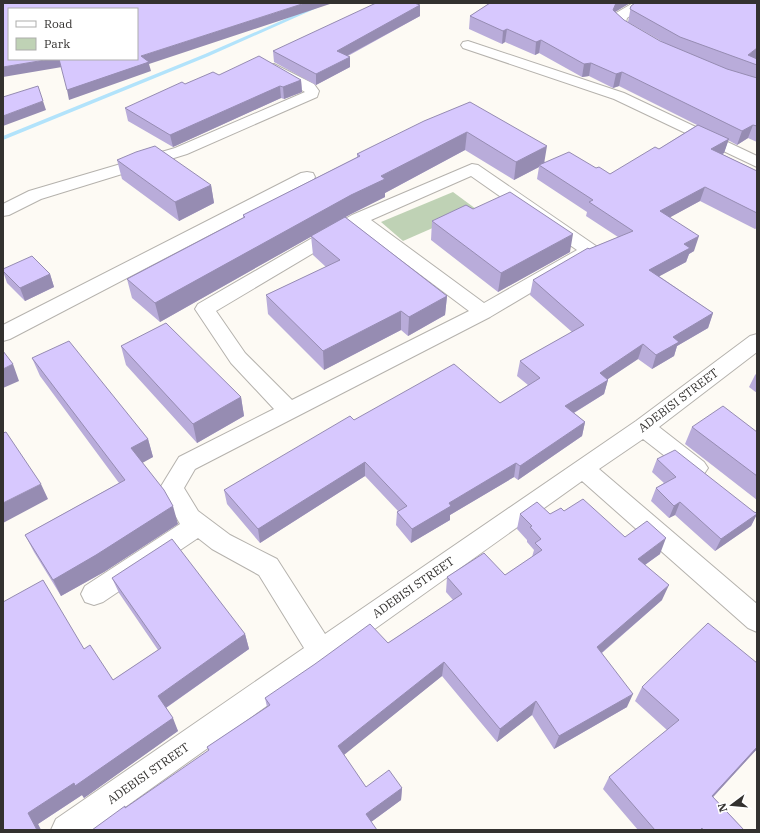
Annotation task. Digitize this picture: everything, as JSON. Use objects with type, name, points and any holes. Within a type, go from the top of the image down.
[{"type":"street","points":[[642,3],[621,16],[619,22],[630,32],[651,43]]},
{"type":"street","points":[[468,45],[618,96],[757,162]]},
{"type":"street","points":[[3,211],[35,195],[181,151],[312,94],[312,90],[309,87],[266,63]]},
{"type":"street","points":[[289,411],[238,358],[205,309],[358,219],[472,169],[590,250],[483,312],[186,464],[172,488],[189,518],[221,542],[268,567],[321,651]]},
{"type":"street","points":[[3,334],[308,177]]},
{"type":"street","points":[[358,219],[483,312]]},
{"type":"street","name":"ADEBISI STREET","points":[[67,830],[583,468],[644,427],[757,341]]},
{"type":"street","points":[[644,427],[715,483]]},
{"type":"street","points":[[583,468],[757,620]]},
{"type":"street","points":[[94,594],[198,525]]},
{"type":"green space","points":[[453,192],[476,209],[403,241],[381,222]]},
{"type":"building","points":[[3,3],[305,3],[141,56],[149,62],[67,90],[59,60],[138,60],[138,8],[8,8],[8,60],[45,60],[3,67]]},
{"type":"building","points":[[376,3],[414,3],[420,5],[337,51],[350,57],[316,74],[273,51]]},
{"type":"building","points":[[490,3],[616,3],[613,10],[624,20],[660,41],[727,69],[757,78],[757,126],[753,125],[742,131],[622,72],[616,74],[591,63],[584,64],[541,40],[536,42],[507,29],[503,31],[470,16]]},
{"type":"building","points":[[635,3],[757,3],[757,48],[748,55],[757,59],[757,65],[680,37],[630,9]]},
{"type":"building","points":[[259,56],[301,80],[283,87],[280,86],[170,135],[125,108],[182,82],[185,84],[213,72],[219,75]]},
{"type":"building","points":[[38,86],[43,101],[3,116],[3,97]]},
{"type":"building","points":[[470,102],[547,146],[516,162],[467,132],[381,176],[385,179],[351,195],[155,303],[127,279],[245,217],[243,215],[360,156],[357,154],[424,121]]},
{"type":"building","points":[[698,125],[729,139],[711,149],[757,171],[757,213],[705,187],[660,211],[699,236],[684,244],[690,248],[649,270],[713,313],[673,337],[679,342],[656,355],[643,344],[600,373],[608,380],[565,406],[585,422],[520,466],[516,463],[449,503],[451,506],[412,529],[397,512],[407,506],[365,462],[258,529],[224,490],[350,416],[354,420],[454,364],[500,403],[540,378],[520,361],[584,325],[533,280],[588,248],[589,249],[633,231],[589,202],[593,200],[539,165],[569,152],[596,168],[599,167],[610,174],[655,147],[659,149]]},
{"type":"building","points":[[155,146],[211,185],[175,202],[117,160]]},
{"type":"building","points":[[510,192],[573,234],[501,273],[432,221],[466,205],[473,209]]},
{"type":"building","points":[[345,217],[447,296],[409,317],[401,311],[323,351],[266,295],[340,260],[311,236]]},
{"type":"building","points":[[32,256],[50,274],[20,288],[3,271],[3,269]]},
{"type":"building","points":[[166,323],[241,397],[193,424],[121,346]]},
{"type":"building","points":[[69,341],[148,439],[131,448],[164,490],[173,506],[96,555],[53,580],[25,535],[125,480],[32,358]]},
{"type":"building","points":[[3,351],[13,364],[3,369]]},
{"type":"building","points":[[723,406],[757,432],[757,476],[692,427]]},
{"type":"building","points":[[6,432],[41,484],[3,503],[3,433]]},
{"type":"building","points":[[675,450],[757,514],[721,539],[680,502],[674,506],[656,488],[676,477],[657,459]]},
{"type":"building","points":[[583,499],[625,537],[647,521],[666,538],[638,559],[669,585],[597,647],[633,694],[559,736],[536,701],[500,729],[444,662],[338,746],[366,787],[389,770],[402,788],[366,814],[377,830],[92,830],[209,750],[207,747],[270,705],[265,698],[370,624],[388,643],[462,594],[447,577],[484,553],[505,575],[542,550],[535,543],[541,539],[530,527],[532,526],[520,514],[537,502],[550,514],[561,508],[564,511]]},
{"type":"building","points":[[172,539],[245,634],[158,696],[173,718],[75,786],[74,783],[28,813],[37,830],[3,830],[3,602],[43,580],[84,649],[90,645],[113,680],[161,648],[112,578]]},
{"type":"building","points":[[708,623],[757,663],[757,747],[712,796],[744,830],[703,830],[702,828],[700,830],[655,830],[609,777],[679,720],[642,687]]},
{"type":"waterway","points":[[3,138],[207,55],[326,3]]}]
